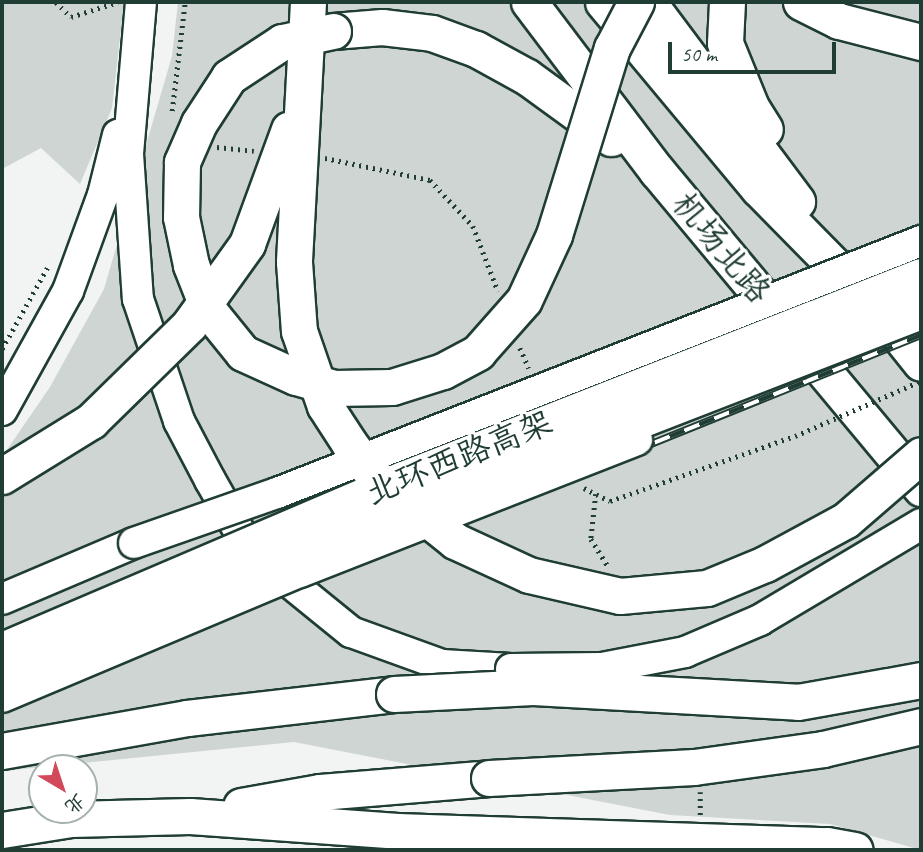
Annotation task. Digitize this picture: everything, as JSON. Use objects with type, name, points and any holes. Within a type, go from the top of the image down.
[{"type":"highway","points":[[308,2],[294,262],[299,331],[325,406],[349,443],[382,484],[455,541],[529,575],[620,596],[707,588],[765,564],[846,520],[921,455]]},
{"type":"highway","name":"机场北路","points":[[603,2],[758,188],[881,313],[921,363]]},
{"type":"highway","points":[[636,2],[612,48],[554,235],[524,300],[478,352],[443,371],[392,387],[334,388],[296,377],[243,354],[209,311],[191,265],[181,217],[182,162],[199,123],[229,77],[282,42],[333,31],[382,27],[432,33],[476,49],[527,77],[657,171]]},
{"type":"highway","points":[[648,2],[881,313]]},
{"type":"highway","points":[[727,2],[725,43],[751,107],[881,313]]},
{"type":"highway","points":[[801,2],[839,21],[921,42]]},
{"type":"highway","name":"机场北路","points":[[533,7],[657,171],[921,488]]},
{"type":"highway","points":[[2,476],[91,421],[189,325],[247,244],[281,157],[304,75]]},
{"type":"highway","name":"北环西路高架","points":[[2,650],[402,479],[921,276]]},
{"type":"highway","name":"北环西路高架","points":[[2,678],[325,542],[921,311]]},
{"type":"highway","points":[[2,751],[187,718],[394,694],[533,687],[798,702],[921,680]]},
{"type":"highway","points":[[190,816],[320,792],[489,778],[694,767],[823,749],[921,726]]},
{"type":"highway","points":[[2,830],[71,819],[190,816],[397,831],[827,845],[855,850]]},
{"type":"main road","points":[[142,2],[128,154],[138,299],[179,421],[250,550],[351,632],[442,665],[511,669],[602,668],[684,652],[760,620],[827,583],[921,524]]},
{"type":"main road","points":[[2,411],[68,291],[103,195],[136,63]]},
{"type":"main road","points":[[2,599],[134,542],[277,493],[921,241]]},
{"type":"main road","points":[[2,697],[300,572],[921,329]]},
{"type":"path","points":[[56,2],[71,17],[119,2]]},
{"type":"path","points":[[170,121],[185,2]]},
{"type":"path","points":[[207,146],[258,151]]},
{"type":"path","points":[[323,158],[430,180],[473,226],[500,297]]},
{"type":"path","points":[[2,348],[52,257]]},
{"type":"path","points":[[518,345],[533,377]]},
{"type":"path","points":[[579,476],[585,488],[610,501],[795,436],[921,381]]},
{"type":"shaded area","points":[[2,2],[124,2],[112,108],[80,184],[41,148],[2,169]]},
{"type":"shaded area","points":[[178,2],[921,2],[921,850],[830,824],[670,815],[294,742],[98,761],[98,754],[28,754],[28,768],[2,771],[2,457],[50,387],[104,289],[172,56]]},
{"type":"railway","points":[[2,671],[648,401],[921,293]]},
{"type":"railway","points":[[2,706],[921,335]]}]
